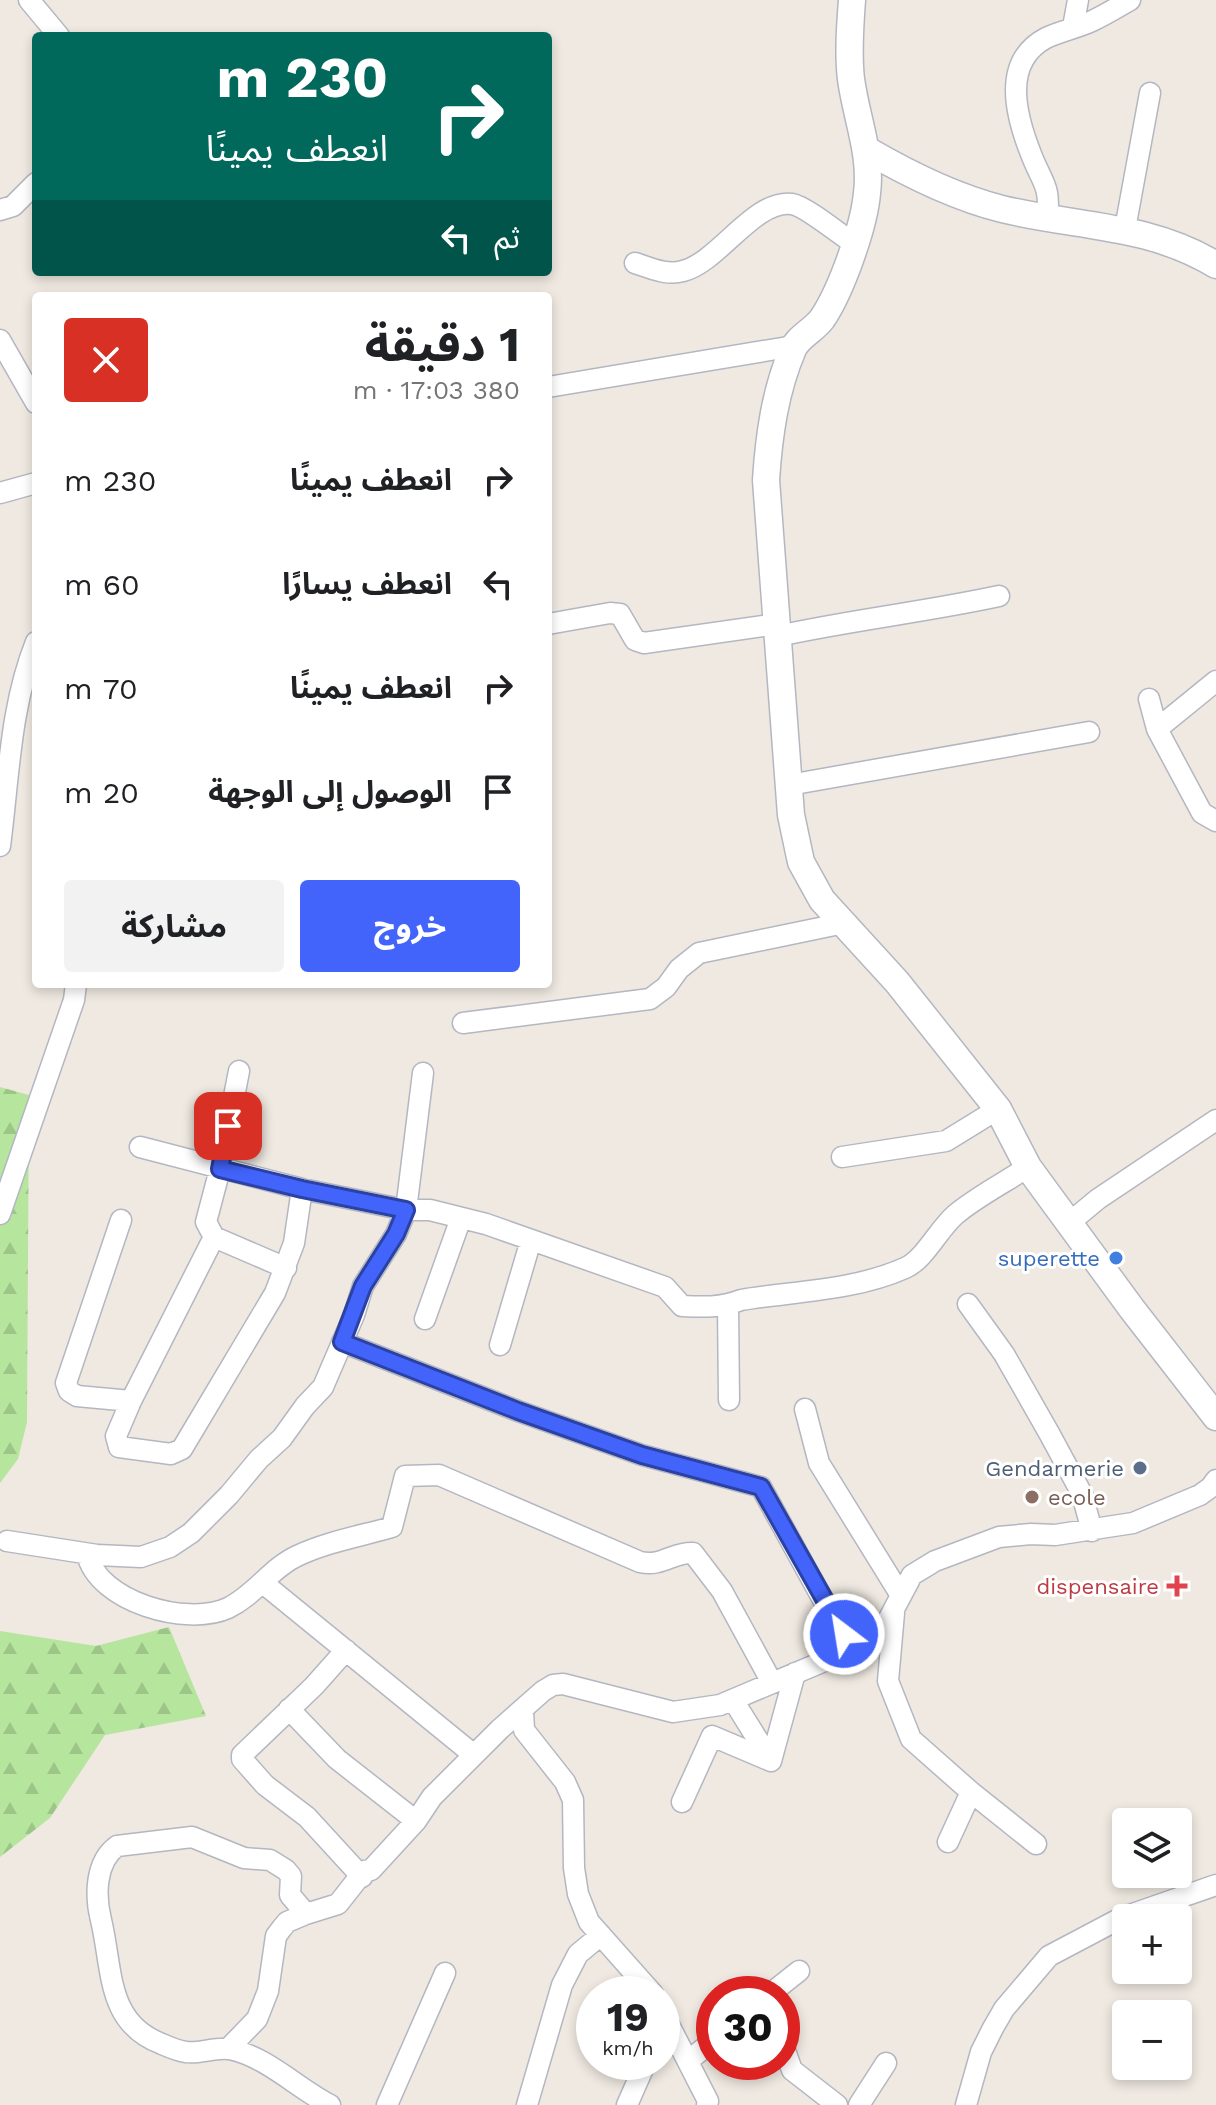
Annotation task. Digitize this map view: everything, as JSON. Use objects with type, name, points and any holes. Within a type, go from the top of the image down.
[{"type":"street","points":[[29,0],[56,32]]},
{"type":"street","points":[[852,0],[851,76],[867,150],[867,193],[845,271],[822,320],[794,346],[778,392],[769,436],[766,480],[791,815],[801,862],[822,900],[897,982],[998,1109],[1028,1167],[1216,1417]]},
{"type":"street","points":[[1073,27],[1078,0]]},
{"type":"street","points":[[1047,218],[1050,195],[1020,121],[1015,97],[1016,75],[1026,55],[1043,40],[1094,20],[1130,0]]},
{"type":"street","points":[[1125,229],[1150,93]]},
{"type":"street","points":[[867,150],[918,180],[1001,208],[1125,229],[1213,258]]},
{"type":"street","points":[[0,210],[13,206],[32,187]]},
{"type":"street","points":[[635,263],[665,273],[684,271],[702,261],[761,213],[781,204],[795,204],[854,244]]},
{"type":"street","points":[[0,340],[32,396]]},
{"type":"street","points":[[552,386],[794,346]]},
{"type":"street","points":[[0,493],[32,484]]},
{"type":"street","points":[[552,623],[620,614],[635,640],[644,643],[924,612],[999,596]]},
{"type":"street","points":[[0,846],[9,756],[20,692],[32,654]]},
{"type":"street","points":[[1157,729],[1216,681]]},
{"type":"street","points":[[1149,699],[1157,729],[1202,813],[1216,821]]},
{"type":"street","points":[[789,785],[1089,732]]},
{"type":"street","points":[[463,1023],[650,999],[699,953],[844,923]]},
{"type":"street","points":[[0,1214],[76,988]]},
{"type":"street","points":[[239,1071],[206,1222],[214,1237],[286,1268]]},
{"type":"street","points":[[7,1541],[87,1554],[141,1557],[170,1547],[191,1533],[296,1422],[305,1406],[323,1387],[363,1286],[396,1234],[406,1210],[423,1073]]},
{"type":"street","points":[[842,1157],[946,1141],[998,1109]]},
{"type":"street","points":[[1069,1223],[1098,1199],[1216,1120]]},
{"type":"street","points":[[140,1147],[302,1189],[461,1218],[665,1287],[682,1306],[728,1305],[741,1300],[850,1285],[904,1268],[918,1260],[938,1232],[963,1209],[1028,1167]]},
{"type":"street","points":[[214,1237],[131,1401],[116,1436],[119,1447],[171,1454],[179,1451],[275,1293],[294,1243],[302,1189]]},
{"type":"street","points":[[425,1319],[461,1218]]},
{"type":"street","points":[[121,1220],[66,1383],[69,1391],[77,1396],[131,1401]]},
{"type":"street","points":[[500,1345],[531,1240]]},
{"type":"street","points":[[968,1304],[1004,1354],[1049,1433],[1082,1494],[1092,1531]]},
{"type":"street","points":[[728,1305],[729,1400]]},
{"type":"street","points":[[342,1342],[518,1411],[642,1455],[761,1487],[853,1649]]},
{"type":"street","points":[[805,1409],[819,1463],[898,1600],[888,1681],[911,1739],[1036,1844]]},
{"type":"street","points":[[87,1554],[98,1577],[129,1599],[188,1616],[215,1613],[244,1599],[298,1555],[392,1527],[405,1476],[439,1475],[634,1560],[657,1564],[688,1552],[695,1554],[722,1591],[770,1679],[786,1677]]},
{"type":"street","points":[[228,2049],[257,2019],[268,1991],[276,1936],[287,1922],[338,1904],[364,1871],[371,1870],[416,1821],[432,1797],[543,1691],[559,1684],[662,1711],[682,1712],[733,1700],[853,1649],[880,1630],[912,1575],[928,1565],[999,1537],[1092,1531],[1133,1523],[1180,1505],[1211,1487],[1216,1480]]},
{"type":"street","points":[[263,1583],[474,1755]]},
{"type":"street","points":[[346,1650],[242,1755],[242,1759],[265,1785],[307,1817],[362,1877]]},
{"type":"street","points":[[771,1761],[786,1677]]},
{"type":"street","points":[[733,1700],[771,1761]]},
{"type":"street","points":[[682,1802],[712,1736],[709,1707]]},
{"type":"street","points":[[289,1709],[337,1759],[416,1821]]},
{"type":"street","points":[[523,1711],[524,1730],[559,1773],[570,1792],[574,1809],[574,1868],[578,1894],[589,1922],[637,1976]]},
{"type":"street","points":[[712,1736],[771,1761]]},
{"type":"street","points":[[948,1842],[971,1792]]},
{"type":"street","points":[[306,1914],[290,1895],[291,1876],[286,1870],[270,1860],[244,1858],[192,1837],[121,1844],[109,1854],[101,1869],[98,1908],[115,1992],[126,2020],[147,2038],[186,2052],[228,2049],[277,2068],[307,2093],[330,2105]]},
{"type":"street","points":[[966,2105],[981,2052],[993,2028],[1004,2009],[1049,1956],[1121,1918],[1216,1885]]},
{"type":"street","points":[[527,2105],[562,1985],[578,1954],[601,1935]]},
{"type":"street","points":[[793,1976],[799,1971]]},
{"type":"street","points":[[387,2105],[445,1973]]},
{"type":"street","points":[[680,2047],[708,2101],[707,2105]]},
{"type":"street","points":[[688,2061],[696,2055]]},
{"type":"street","points":[[859,2105],[886,2063]]},
{"type":"street","points":[[800,2076],[837,2105]]},
{"type":"street","points":[[627,2105],[638,2080]]},
{"type":"green space","points":[[0,1087],[29,1095],[27,1422],[18,1459],[0,1483]]},
{"type":"green space","points":[[169,1627],[206,1716],[105,1735],[50,1818],[0,1857],[0,1631],[96,1646]]},
{"type":"place","name":"superette","points":[[1116,1258]]},
{"type":"place","name":"Gendarmerie","points":[[1140,1468]]},
{"type":"place","name":"ecole","points":[[1032,1497]]},
{"type":"place","name":"dispensaire","points":[[1177,1586]]},
{"type":"route","points":[[228,1126],[220,1169],[406,1210],[396,1234],[363,1286],[342,1342],[518,1411],[642,1455],[761,1487],[769,1496],[779,1521],[844,1634]]}]
